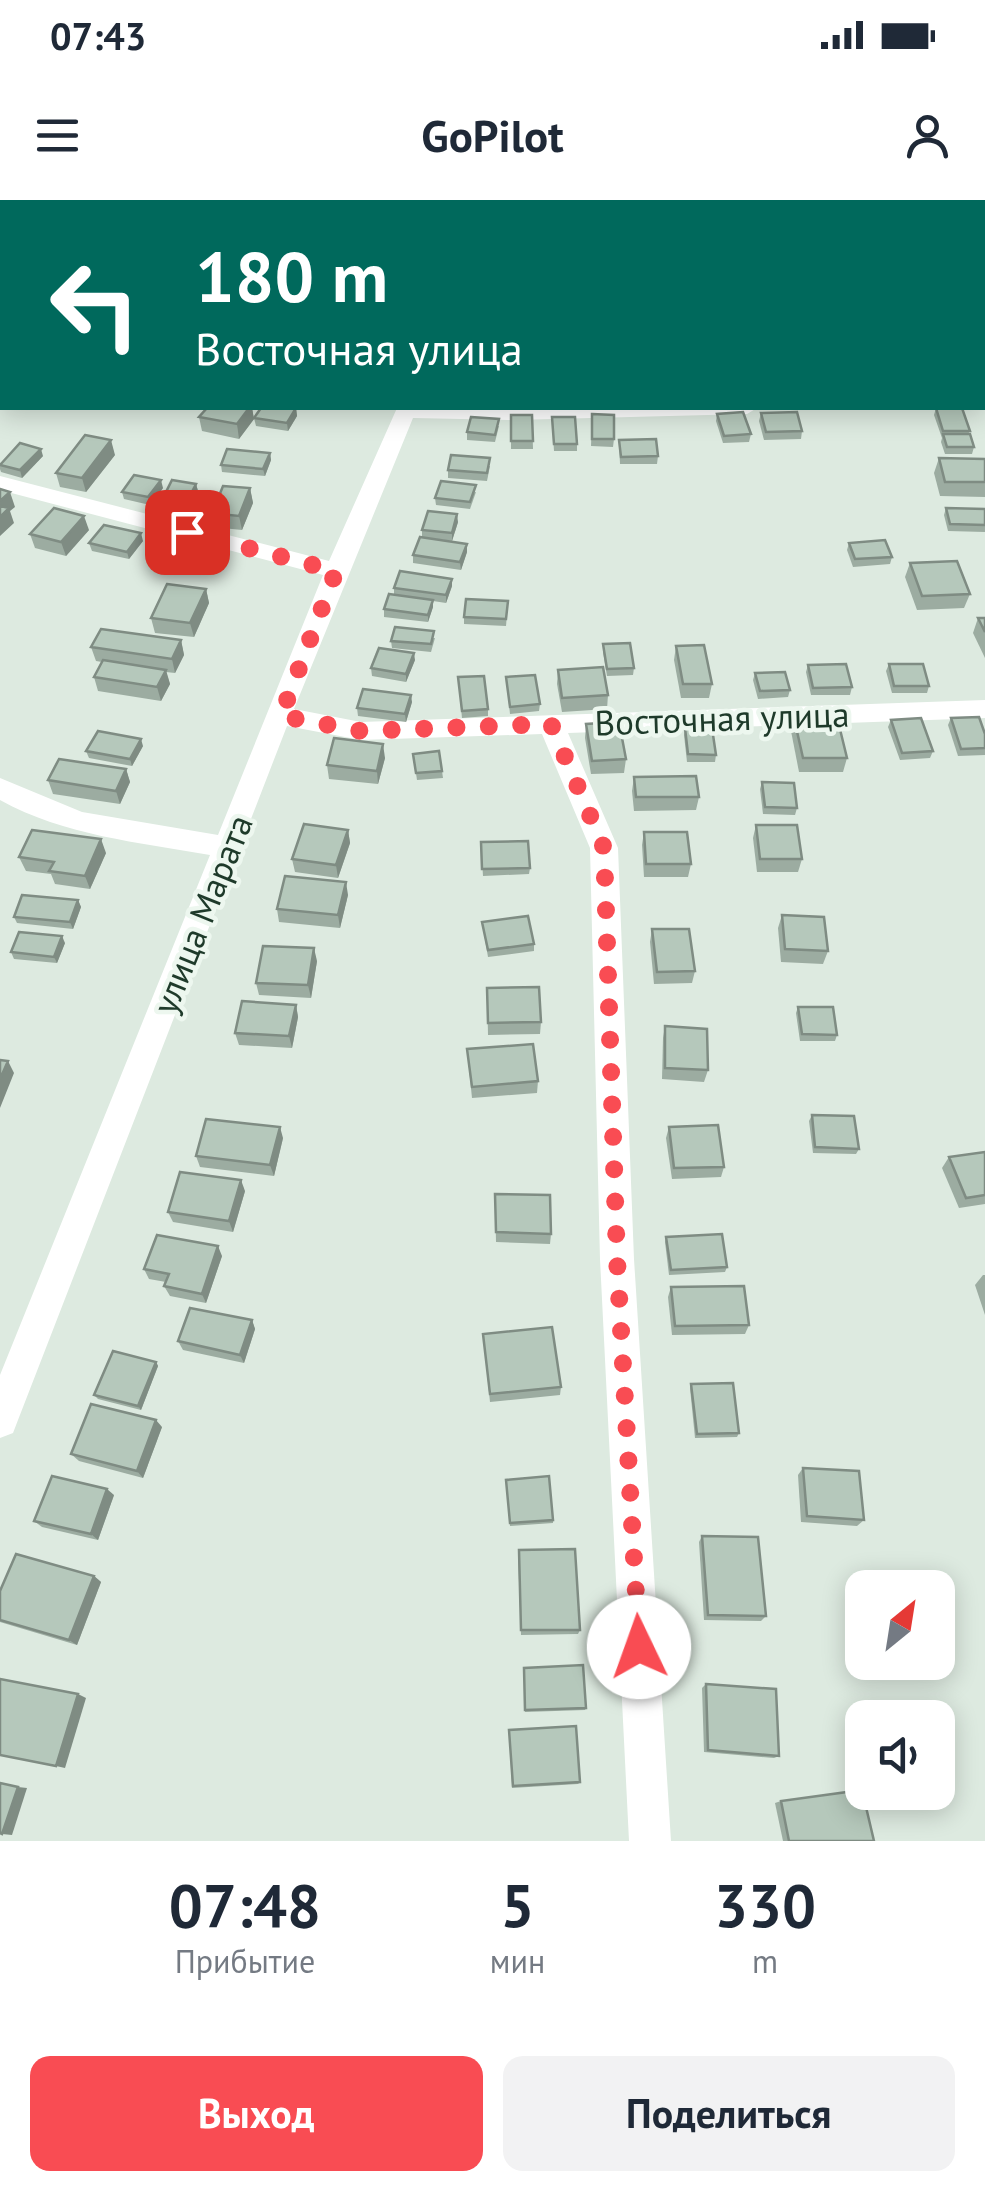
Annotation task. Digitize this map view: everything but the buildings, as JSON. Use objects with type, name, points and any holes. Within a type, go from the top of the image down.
[{"type":"street","name":"улица Марата","points":[[0,1420],[336,571],[406,410]]},
{"type":"street","points":[[428,410],[514,414],[669,410]]},
{"type":"street","points":[[0,483],[336,571]]},
{"type":"street","name":"Восточная улица","points":[[281,716],[361,731],[985,710]]},
{"type":"street","points":[[551,724],[604,848],[617,1259],[650,1841]]},
{"type":"street","points":[[0,788],[16,798],[114,830],[228,848]]},
{"type":"route","points":[[187,532],[336,571],[281,716],[361,731],[551,724],[584,797],[604,848],[617,1259],[639,1647]]}]
